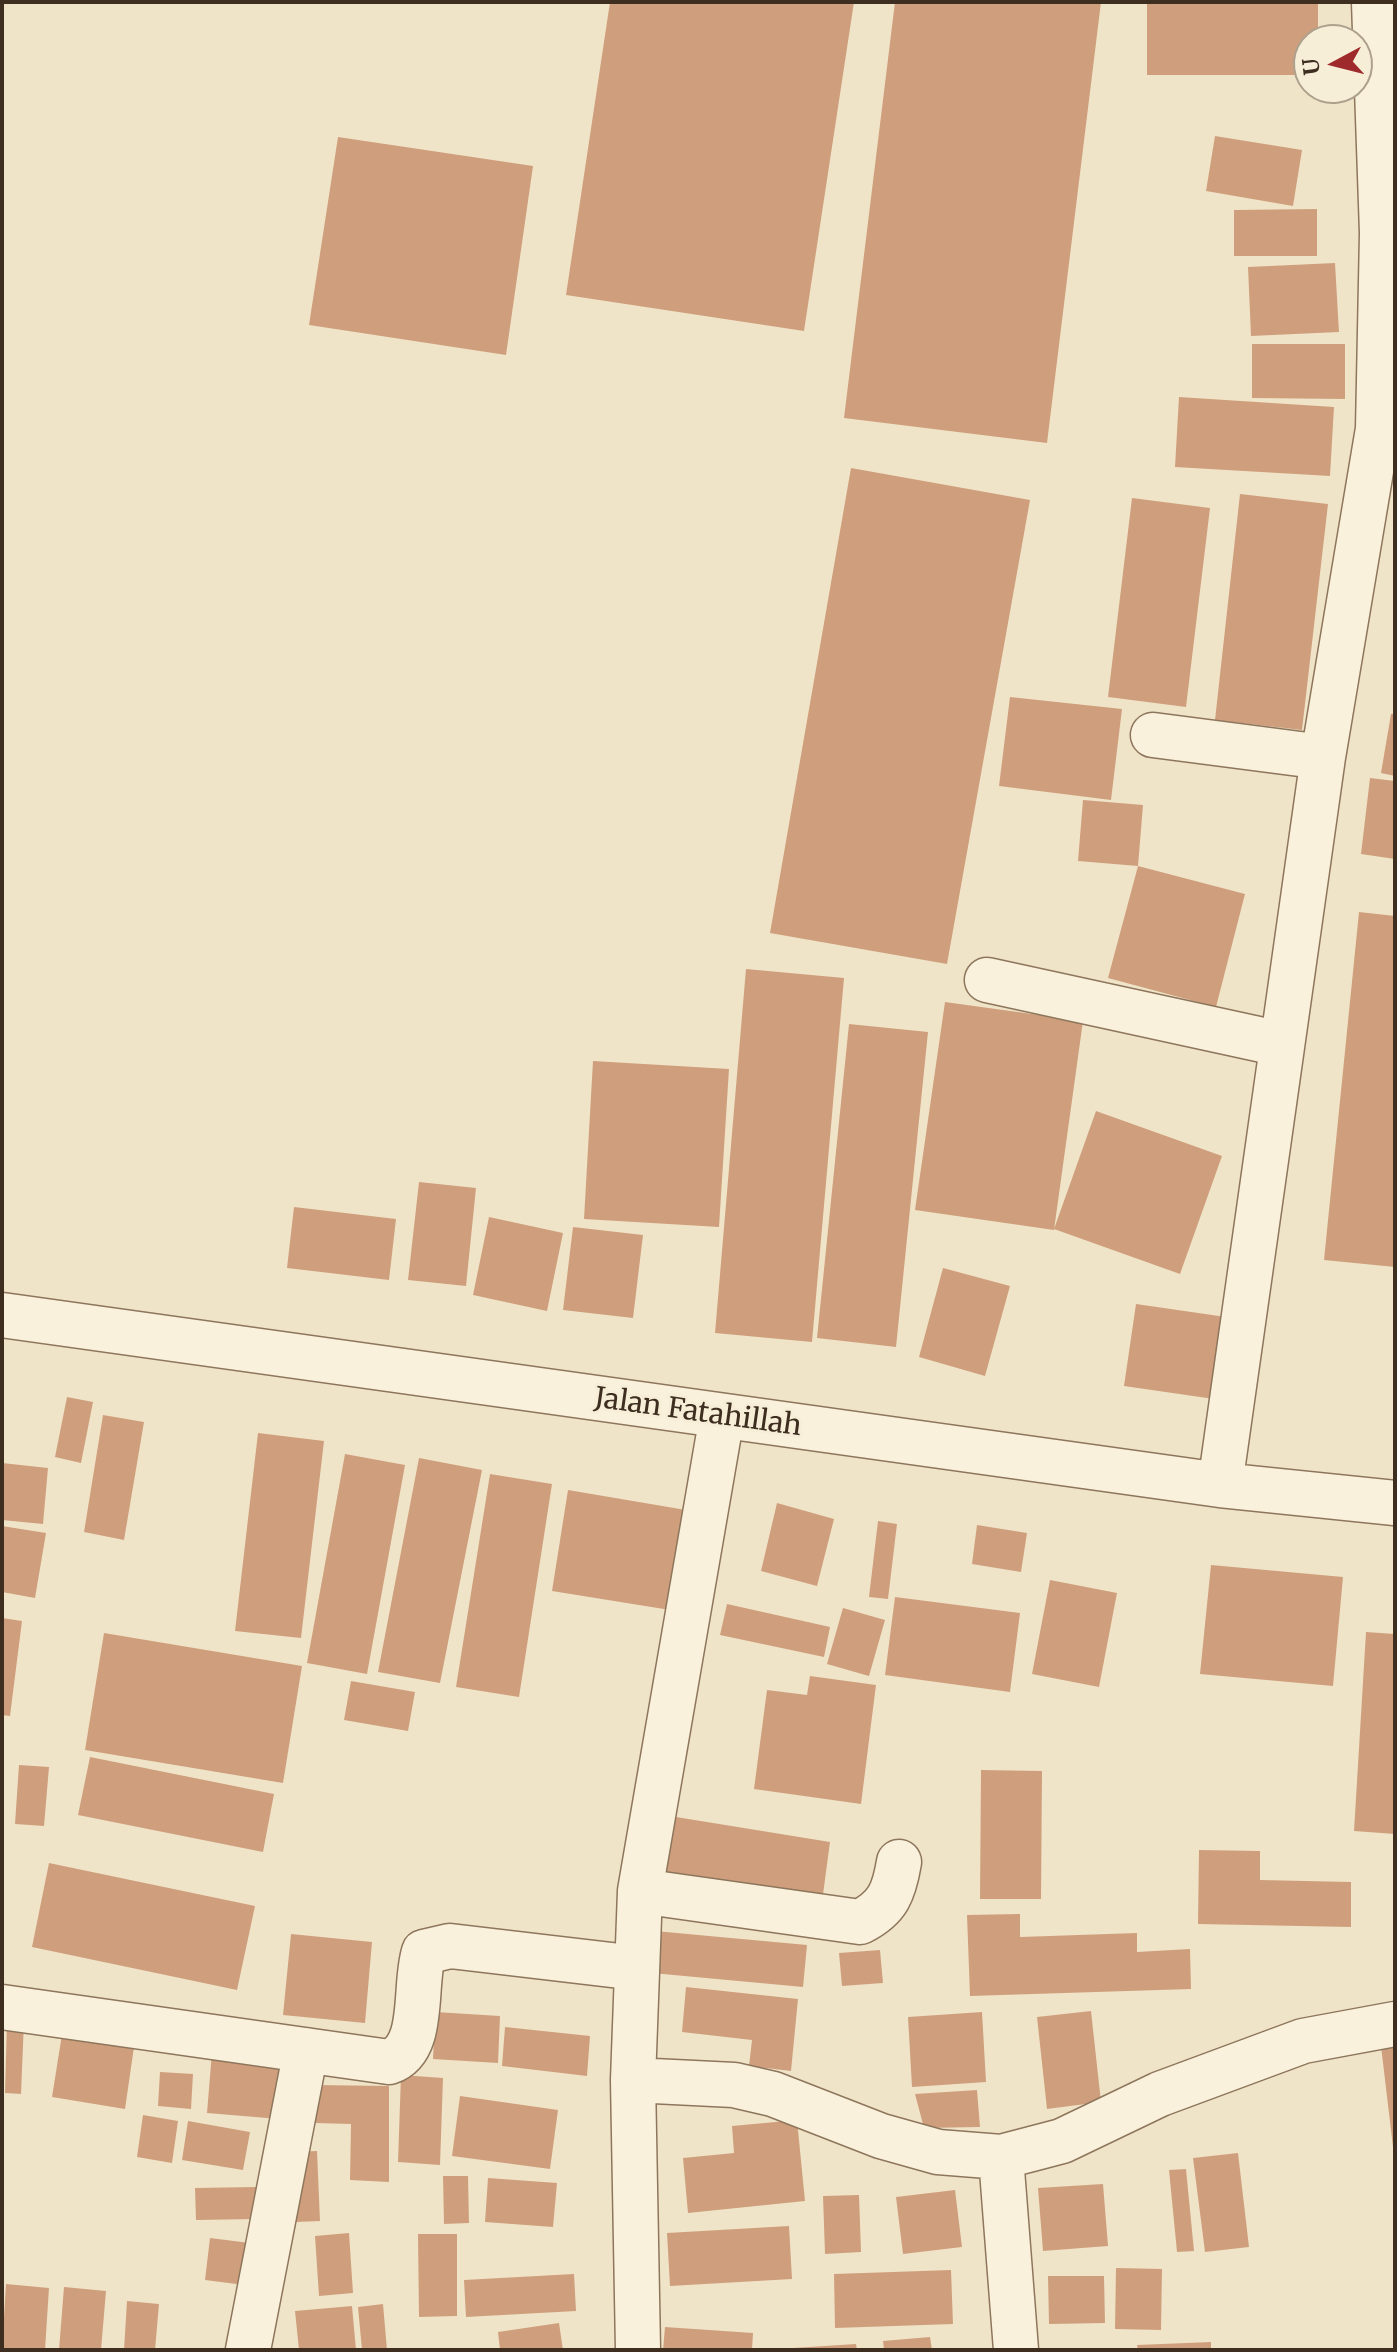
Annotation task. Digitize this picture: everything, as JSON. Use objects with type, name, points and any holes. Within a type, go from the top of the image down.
[{"type":"street","points":[[1220,1485],[1323,757],[1378,429],[1382,233],[1381,16]]},
{"type":"street","points":[[1153,735],[1323,757]]},
{"type":"street","points":[[987,980],[1281,1044]]},
{"type":"street","name":"Jalan Fatahillah","points":[[2,1315],[1220,1485],[1395,1503]]},
{"type":"street","points":[[638,2350],[633,2080],[640,1891],[722,1416]]},
{"type":"street","points":[[640,1891],[860,1922],[882,1911],[894,1889],[899,1862]]},
{"type":"street","points":[[2,2007],[389,2062],[403,2057],[412,2043],[418,1969],[424,1952],[450,1946],[637,1968]]},
{"type":"street","points":[[633,2080],[734,2085],[773,2094],[881,2136],[923,2148],[1001,2157],[1062,2141],[1160,2094],[1303,2041],[1395,2024]]},
{"type":"street","points":[[248,2350],[306,2050]]},
{"type":"street","points":[[1001,2157],[1016,2350]]},
{"type":"building","points":[[610,2],[854,2],[804,331],[566,295]]},
{"type":"building","points":[[895,2],[1101,2],[1047,443],[844,418]]},
{"type":"building","points":[[1147,2],[1318,2],[1318,24],[1293,24],[1293,75],[1147,75]]},
{"type":"building","points":[[1215,136],[1302,150],[1293,206],[1206,191]]},
{"type":"building","points":[[338,137],[533,166],[506,355],[309,325]]},
{"type":"building","points":[[1317,209],[1317,256],[1234,256],[1234,210]]},
{"type":"building","points":[[1335,263],[1339,332],[1251,336],[1248,267]]},
{"type":"building","points":[[1252,344],[1345,344],[1345,399],[1252,398]]},
{"type":"building","points":[[1179,397],[1334,407],[1330,476],[1175,467]]},
{"type":"building","points":[[851,468],[1030,500],[947,964],[770,933]]},
{"type":"building","points":[[1240,494],[1328,504],[1302,730],[1215,720]]},
{"type":"building","points":[[1132,498],[1210,508],[1186,707],[1108,697]]},
{"type":"building","points":[[1010,697],[1122,709],[1111,800],[999,786]]},
{"type":"building","points":[[1391,714],[1395,714],[1395,776],[1381,773]]},
{"type":"building","points":[[1370,778],[1395,781],[1395,859],[1361,854]]},
{"type":"building","points":[[1083,800],[1143,805],[1138,866],[1078,861]]},
{"type":"building","points":[[1138,866],[1245,894],[1216,1007],[1108,978]]},
{"type":"building","points":[[1359,912],[1395,916],[1395,1267],[1324,1260]]},
{"type":"building","points":[[746,969],[844,978],[812,1342],[715,1333]]},
{"type":"building","points":[[945,1002],[1083,1021],[1054,1230],[915,1210]]},
{"type":"building","points":[[849,1024],[928,1032],[896,1347],[817,1338]]},
{"type":"building","points":[[593,1061],[729,1069],[719,1227],[584,1219]]},
{"type":"building","points":[[1096,1111],[1222,1156],[1180,1274],[1054,1229]]},
{"type":"building","points":[[419,1182],[476,1188],[466,1286],[408,1280]]},
{"type":"building","points":[[294,1207],[396,1219],[389,1280],[287,1268]]},
{"type":"building","points":[[489,1217],[563,1233],[547,1311],[473,1295]]},
{"type":"building","points":[[573,1227],[643,1235],[633,1318],[563,1310]]},
{"type":"building","points":[[943,1268],[1010,1286],[985,1376],[919,1357]]},
{"type":"building","points":[[1136,1304],[1226,1317],[1214,1399],[1124,1386]]},
{"type":"building","points":[[67,1397],[93,1402],[81,1463],[55,1457]]},
{"type":"building","points":[[103,1415],[144,1422],[124,1540],[84,1532]]},
{"type":"building","points":[[258,1433],[324,1441],[301,1638],[235,1631]]},
{"type":"building","points":[[345,1454],[405,1465],[367,1674],[307,1663]]},
{"type":"building","points":[[419,1458],[482,1470],[440,1683],[378,1672]]},
{"type":"building","points":[[2,1463],[48,1468],[43,1524],[2,1520]]},
{"type":"building","points":[[490,1474],[552,1484],[519,1697],[456,1687]]},
{"type":"building","points":[[568,1490],[686,1510],[670,1610],[552,1591]]},
{"type":"building","points":[[777,1503],[834,1519],[817,1586],[761,1571]]},
{"type":"building","points":[[878,1521],[897,1524],[888,1599],[869,1597]]},
{"type":"building","points":[[977,1525],[1027,1533],[1021,1572],[972,1564]]},
{"type":"building","points":[[2,1526],[46,1533],[35,1598],[2,1592]]},
{"type":"building","points":[[1211,1565],[1343,1577],[1333,1686],[1200,1674]]},
{"type":"building","points":[[1050,1580],[1117,1593],[1099,1687],[1032,1674]]},
{"type":"building","points":[[895,1597],[1020,1613],[1010,1692],[885,1675]]},
{"type":"building","points":[[727,1604],[830,1627],[824,1657],[720,1635]]},
{"type":"building","points":[[843,1608],[885,1620],[869,1676],[827,1664]]},
{"type":"building","points":[[2,1618],[22,1621],[10,1716],[2,1715]]},
{"type":"building","points":[[1366,1632],[1395,1634],[1395,1834],[1354,1831]]},
{"type":"building","points":[[104,1633],[302,1666],[283,1783],[85,1750]]},
{"type":"building","points":[[810,1676],[876,1685],[861,1804],[754,1789],[767,1690],[807,1695]]},
{"type":"building","points":[[351,1681],[415,1692],[408,1731],[344,1720]]},
{"type":"building","points":[[90,1757],[274,1794],[263,1852],[78,1815]]},
{"type":"building","points":[[19,1765],[49,1767],[44,1826],[15,1824]]},
{"type":"building","points":[[981,1770],[1042,1771],[1041,1899],[980,1899]]},
{"type":"building","points":[[670,1816],[830,1842],[822,1902],[662,1876]]},
{"type":"building","points":[[1199,1850],[1260,1851],[1260,1880],[1351,1882],[1351,1927],[1198,1924]]},
{"type":"building","points":[[49,1863],[255,1906],[237,1990],[32,1947]]},
{"type":"building","points":[[1020,1914],[1020,1937],[1137,1933],[1137,1952],[1190,1949],[1191,1989],[970,1996],[967,1915]]},
{"type":"building","points":[[655,1931],[807,1945],[803,1987],[652,1973]]},
{"type":"building","points":[[291,1934],[372,1942],[365,2023],[283,2015]]},
{"type":"building","points":[[880,1950],[883,1983],[842,1986],[839,1953]]},
{"type":"building","points":[[686,1987],[798,1999],[791,2071],[749,2066],[752,2040],[682,2032]]},
{"type":"building","points":[[1091,2011],[1101,2102],[1047,2109],[1037,2017]]},
{"type":"building","points":[[435,2012],[500,2016],[498,2063],[433,2059]]},
{"type":"building","points":[[982,2012],[986,2082],[912,2087],[908,2017]]},
{"type":"building","points":[[7,2020],[24,2021],[21,2094],[5,2093]]},
{"type":"building","points":[[505,2027],[590,2036],[587,2076],[502,2066]]},
{"type":"building","points":[[63,2028],[135,2040],[125,2109],[52,2097]]},
{"type":"building","points":[[1395,2044],[1395,2146],[1393,2147],[1381,2046]]},
{"type":"building","points":[[212,2052],[284,2058],[279,2119],[207,2113]]},
{"type":"building","points":[[160,2072],[193,2074],[191,2109],[158,2106]]},
{"type":"building","points":[[401,2075],[443,2078],[440,2165],[398,2162]]},
{"type":"building","points":[[315,2085],[389,2086],[389,2182],[350,2180],[351,2124],[315,2123]]},
{"type":"building","points":[[977,2090],[980,2127],[924,2128],[915,2094]]},
{"type":"building","points":[[460,2096],[558,2110],[550,2169],[452,2156]]},
{"type":"building","points":[[143,2115],[178,2121],[172,2163],[137,2157]]},
{"type":"building","points":[[797,2120],[805,2201],[688,2213],[683,2158],[734,2153],[732,2126]]},
{"type":"building","points":[[188,2121],[250,2132],[243,2170],[182,2160]]},
{"type":"building","points":[[317,2151],[320,2221],[296,2222],[292,2152]]},
{"type":"building","points":[[1238,2153],[1249,2247],[1205,2252],[1193,2158]]},
{"type":"building","points":[[1186,2169],[1194,2251],[1177,2252],[1169,2170]]},
{"type":"building","points":[[443,2176],[468,2176],[469,2223],[444,2224]]},
{"type":"building","points":[[488,2178],[557,2183],[553,2227],[485,2222]]},
{"type":"building","points":[[1103,2184],[1108,2246],[1043,2251],[1038,2188]]},
{"type":"building","points":[[256,2187],[257,2219],[196,2220],[195,2188]]},
{"type":"building","points":[[955,2190],[962,2247],[903,2254],[896,2197]]},
{"type":"building","points":[[859,2195],[861,2252],[825,2254],[823,2196]]},
{"type":"building","points":[[789,2226],[792,2279],[670,2286],[667,2233]]},
{"type":"building","points":[[349,2233],[353,2293],[319,2296],[315,2236]]},
{"type":"building","points":[[418,2234],[457,2234],[457,2316],[419,2317]]},
{"type":"building","points":[[210,2238],[258,2244],[252,2286],[205,2280]]},
{"type":"building","points":[[1116,2268],[1162,2269],[1161,2330],[1115,2329]]},
{"type":"building","points":[[951,2270],[953,2324],[835,2328],[834,2274]]},
{"type":"building","points":[[574,2274],[576,2311],[466,2317],[464,2280]]},
{"type":"building","points":[[1048,2276],[1104,2276],[1105,2323],[1049,2324]]},
{"type":"building","points":[[6,2284],[49,2288],[45,2350],[2,2350]]},
{"type":"building","points":[[64,2287],[106,2291],[101,2350],[59,2350]]},
{"type":"building","points":[[127,2301],[159,2304],[155,2350],[124,2350]]},
{"type":"building","points":[[383,2304],[387,2350],[362,2350],[358,2307]]},
{"type":"building","points":[[352,2306],[356,2350],[299,2350],[295,2311]]},
{"type":"building","points":[[559,2323],[563,2350],[500,2350],[498,2332]]},
{"type":"building","points":[[665,2327],[753,2333],[752,2350],[663,2350]]},
{"type":"building","points":[[930,2337],[932,2350],[884,2350],[883,2341]]},
{"type":"building","points":[[1211,2342],[1211,2350],[1138,2350],[1137,2345]]},
{"type":"building","points":[[856,2344],[857,2350],[793,2350],[793,2348]]}]
